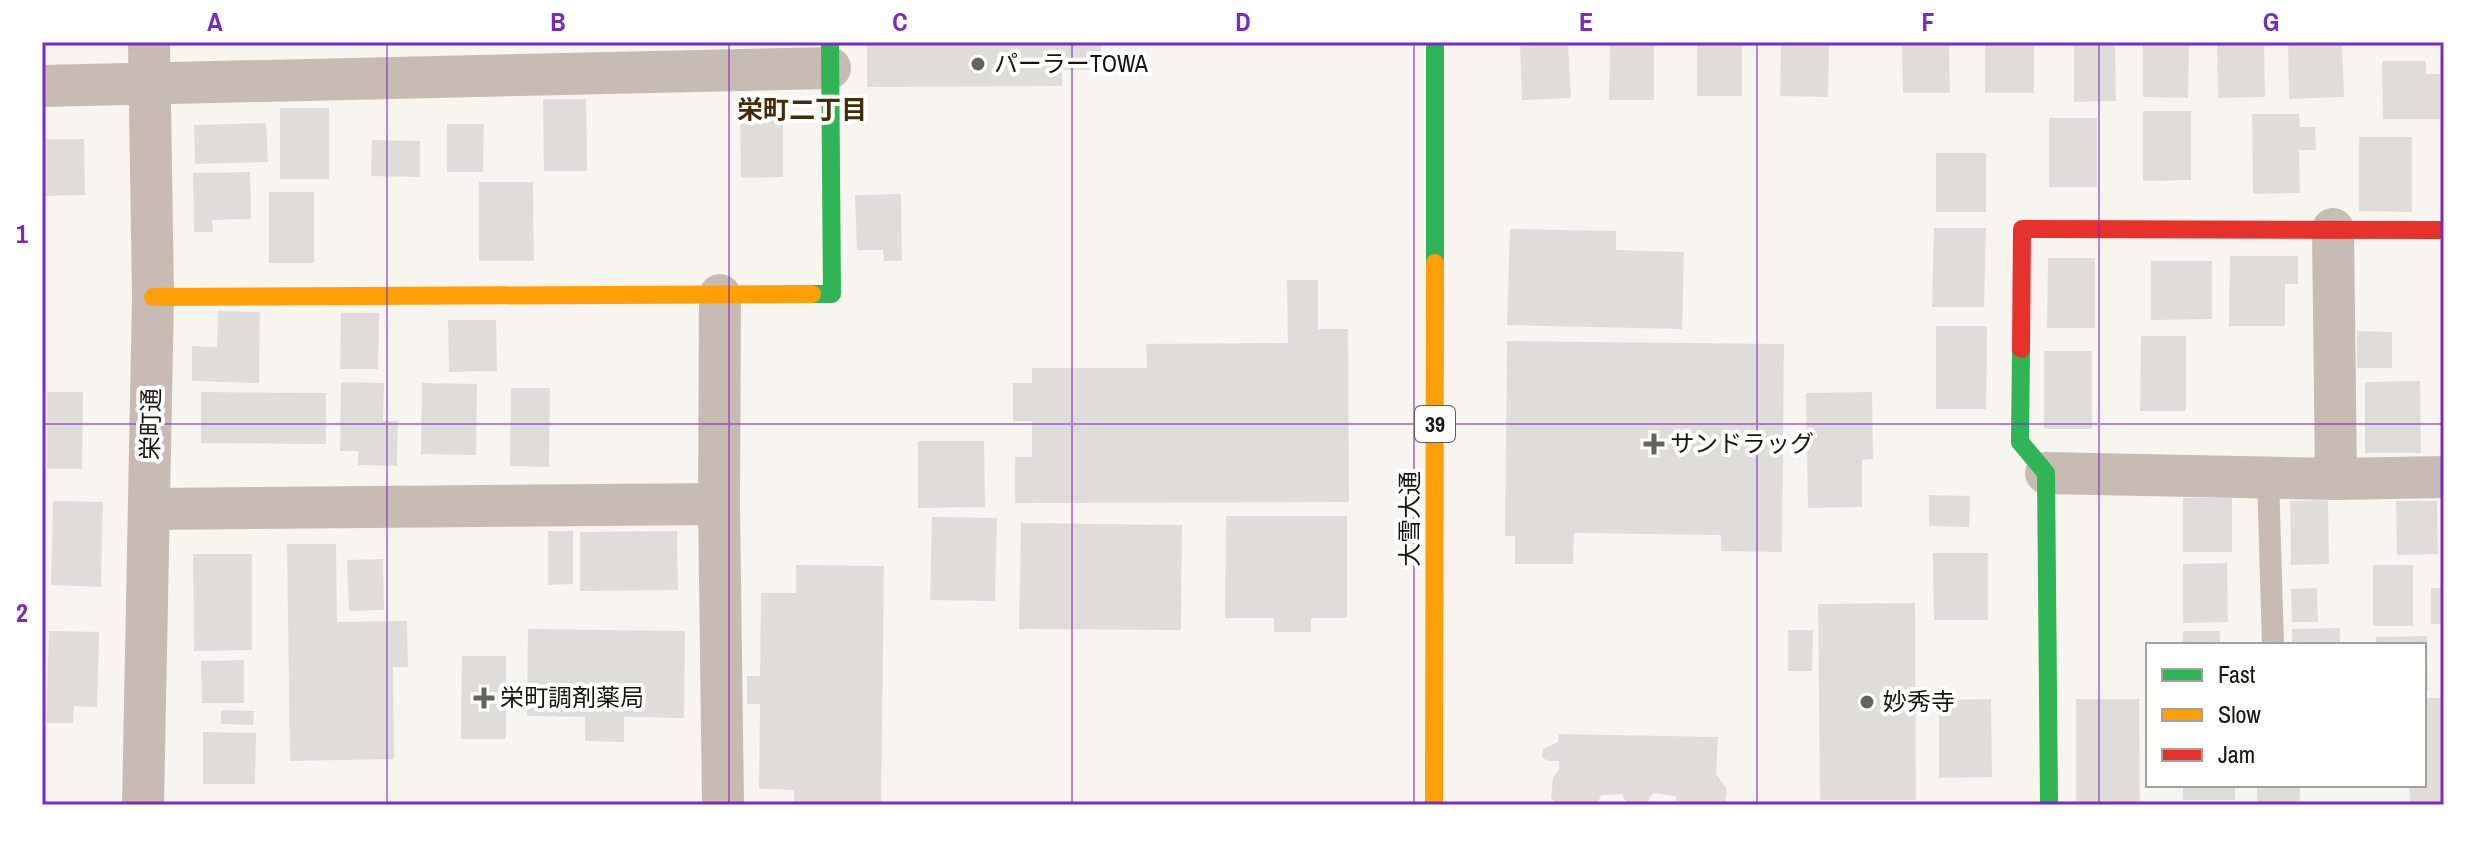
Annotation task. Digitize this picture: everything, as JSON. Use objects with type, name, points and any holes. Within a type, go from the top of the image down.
[{"type":"main road","name":"大雪大通","points":[[1434,805],[1435,42]]},
{"type":"main road","points":[[153,297],[832,294],[830,55]]},
{"type":"main road","points":[[2049,805],[2046,473],[2020,442],[2022,229],[2444,230]]},
{"type":"street","name":"栄町通","points":[[143,805],[153,297],[149,42]]},
{"type":"street","points":[[42,86],[150,85],[482,59],[830,55]]},
{"type":"street","points":[[2333,229],[2336,479]]},
{"type":"street","points":[[720,295],[723,805]]},
{"type":"street","points":[[2046,473],[2336,479],[2444,477]]},
{"type":"street","points":[[149,509],[719,504]]},
{"type":"lane","points":[[2268,477],[2273,643]]},
{"type":"building","name":"パーラーTOWA","points":[[867,42],[1101,42],[1101,57],[1088,58],[1089,70],[1062,70],[1062,86],[867,87]]},
{"type":"building","points":[[1610,42],[1654,42],[1654,100],[1609,100]]},
{"type":"building","points":[[1697,42],[1742,42],[1742,96],[1697,96]]},
{"type":"building","points":[[1781,42],[1829,42],[1828,97],[1780,96]]},
{"type":"building","points":[[1902,42],[1949,42],[1950,93],[1903,93]]},
{"type":"building","points":[[1985,42],[2034,42],[2034,93],[1985,93]]},
{"type":"building","points":[[2074,42],[2115,42],[2116,101],[2074,102]]},
{"type":"building","points":[[2143,42],[2189,42],[2188,98],[2143,97]]},
{"type":"building","points":[[2217,42],[2264,42],[2265,97],[2218,98]]},
{"type":"building","points":[[2288,42],[2342,42],[2344,97],[2289,99]]},
{"type":"building","points":[[1568,43],[1571,98],[1522,100],[1520,46]]},
{"type":"building","points":[[2382,61],[2426,61],[2426,74],[2440,74],[2440,119],[2383,119]]},
{"type":"building","points":[[543,99],[586,99],[587,171],[544,171]]},
{"type":"building","points":[[280,108],[329,108],[329,179],[280,179]]},
{"type":"building","points":[[740,109],[783,109],[783,177],[741,178]]},
{"type":"building","points":[[2143,111],[2191,111],[2191,180],[2143,181]]},
{"type":"building","points":[[2252,114],[2299,114],[2300,127],[2315,127],[2316,150],[2299,150],[2300,193],[2253,194]]},
{"type":"building","points":[[2049,118],[2097,118],[2097,187],[2049,187]]},
{"type":"building","points":[[266,123],[268,162],[195,164],[194,125]]},
{"type":"building","points":[[447,124],[484,124],[483,172],[447,172]]},
{"type":"building","points":[[2359,137],[2412,137],[2412,212],[2359,211]]},
{"type":"building","points":[[42,139],[84,139],[85,195],[42,196]]},
{"type":"building","points":[[372,140],[420,141],[420,177],[371,176]]},
{"type":"building","points":[[1936,153],[1986,153],[1986,212],[1936,212]]},
{"type":"building","points":[[250,172],[251,219],[212,220],[213,232],[194,232],[193,173]]},
{"type":"building","points":[[479,182],[533,182],[534,261],[479,261]]},
{"type":"building","points":[[269,192],[314,192],[314,263],[269,263]]},
{"type":"building","points":[[901,194],[902,261],[884,261],[883,250],[857,250],[855,195]]},
{"type":"building","points":[[1934,228],[1986,228],[1984,307],[1932,307]]},
{"type":"building","points":[[1510,229],[1616,231],[1616,250],[1684,252],[1682,329],[1507,325]]},
{"type":"building","points":[[2230,256],[2298,256],[2298,284],[2285,284],[2285,326],[2229,326]]},
{"type":"building","points":[[2048,258],[2095,258],[2095,328],[2047,328]]},
{"type":"building","points":[[2151,261],[2212,261],[2212,319],[2151,320]]},
{"type":"building","points":[[1287,280],[1318,280],[1318,329],[1348,329],[1349,502],[1015,503],[1015,457],[1032,457],[1032,421],[1013,421],[1013,383],[1032,383],[1032,368],[1147,368],[1146,344],[1288,343]]},
{"type":"building","points":[[218,311],[260,312],[259,383],[192,381],[192,346],[217,347]]},
{"type":"building","points":[[341,313],[379,313],[378,369],[340,369]]},
{"type":"building","points":[[448,320],[496,320],[497,371],[449,372]]},
{"type":"building","points":[[1936,326],[1987,326],[1986,409],[1936,409]]},
{"type":"building","points":[[2357,331],[2392,332],[2392,368],[2357,368]]},
{"type":"building","points":[[2141,336],[2186,336],[2186,411],[2140,411]]},
{"type":"building","points":[[1507,341],[1784,344],[1782,552],[1721,551],[1721,535],[1574,533],[1573,564],[1515,564],[1515,536],[1505,536]]},
{"type":"building","points":[[2044,351],[2092,351],[2092,429],[2044,429]]},
{"type":"building","points":[[2420,381],[2421,453],[2365,453],[2365,382]]},
{"type":"building","points":[[341,382],[384,383],[383,421],[398,421],[397,466],[358,465],[358,451],[340,451]]},
{"type":"building","points":[[422,383],[477,384],[476,455],[421,454]]},
{"type":"building","points":[[511,388],[550,388],[549,467],[510,466]]},
{"type":"building","points":[[47,392],[83,392],[82,469],[47,469]]},
{"type":"building","points":[[201,392],[326,393],[326,444],[201,443]]},
{"type":"building","points":[[1872,392],[1873,459],[1862,460],[1862,507],[1808,508],[1806,393]]},
{"type":"building","points":[[918,441],[984,441],[985,507],[918,508]]},
{"type":"building","points":[[1929,495],[1970,496],[1969,527],[1929,526]]},
{"type":"building","points":[[2183,498],[2232,498],[2232,552],[2183,552]]},
{"type":"building","points":[[2328,500],[2329,564],[2291,565],[2290,501]]},
{"type":"building","points":[[53,501],[103,502],[101,587],[51,585]]},
{"type":"building","points":[[2396,501],[2437,501],[2438,554],[2397,555]]},
{"type":"building","points":[[1226,516],[1347,516],[1347,618],[1311,618],[1311,632],[1274,632],[1274,618],[1225,618]]},
{"type":"building","points":[[932,517],[997,518],[995,601],[930,600]]},
{"type":"building","points":[[1021,523],[1182,525],[1181,630],[1019,629]]},
{"type":"building","points":[[548,531],[573,531],[573,584],[548,585]]},
{"type":"building","points":[[677,531],[678,590],[580,591],[580,532]]},
{"type":"building","points":[[287,544],[336,544],[337,622],[407,621],[408,667],[393,667],[394,759],[290,761]]},
{"type":"building","points":[[1933,553],[1988,553],[1988,620],[1934,620]]},
{"type":"building","points":[[193,554],[252,554],[252,650],[194,651]]},
{"type":"building","points":[[383,559],[384,610],[349,611],[347,560]]},
{"type":"building","points":[[2227,563],[2228,622],[2183,623],[2183,564]]},
{"type":"building","points":[[796,565],[884,566],[881,805],[794,805],[794,790],[759,789],[760,704],[747,704],[747,676],[760,676],[761,593],[796,593]]},
{"type":"building","points":[[2373,565],[2413,565],[2413,626],[2373,626]]},
{"type":"building","points":[[2317,588],[2318,622],[2292,622],[2291,589]]},
{"type":"building","points":[[2431,588],[2444,588],[2444,624],[2431,624]]},
{"type":"building","name":"妙秀寺","points":[[1915,603],[1916,800],[1820,800],[1818,604]]},
{"type":"building","points":[[2340,628],[2340,643],[2292,643],[2292,629]]},
{"type":"building","points":[[528,629],[685,631],[684,718],[624,717],[624,742],[585,741],[585,717],[527,716]]},
{"type":"building","points":[[1788,630],[1813,630],[1812,671],[1788,671]]},
{"type":"building","points":[[49,631],[99,632],[97,707],[74,706],[73,723],[46,723]]},
{"type":"building","points":[[2183,631],[2220,631],[2220,643],[2183,643]]},
{"type":"building","points":[[2427,636],[2428,690],[2426,643],[2376,643],[2376,637]]},
{"type":"building","name":"栄町調剤薬局","points":[[462,656],[506,656],[506,739],[461,739]]},
{"type":"building","points":[[244,660],[244,703],[202,703],[201,661]]},
{"type":"building","points":[[2426,698],[2444,698],[2444,805],[2410,805],[2409,787],[2426,787]]},
{"type":"building","points":[[1991,699],[1992,777],[1939,778],[1939,700]]},
{"type":"building","points":[[2076,699],[2139,699],[2140,803],[2076,803]]},
{"type":"building","points":[[221,710],[254,711],[253,725],[221,724]]},
{"type":"building","points":[[203,732],[256,733],[255,784],[203,784]]},
{"type":"building","points":[[1559,734],[1718,737],[1716,774],[1727,789],[1725,805],[1676,805],[1676,796],[1653,793],[1648,801],[1637,805],[1626,802],[1622,794],[1601,795],[1597,805],[1557,805],[1551,798],[1553,777],[1559,770],[1559,761],[1542,758],[1543,749],[1558,742]]},
{"type":"building","points":[[2183,787],[2235,787],[2235,800],[2183,800]]},
{"type":"building","points":[[2257,787],[2300,787],[2300,805],[2257,805]]},
{"type":"traffic: fast","points":[[812,294],[832,294],[830,42]]},
{"type":"traffic: fast","points":[[1435,42],[1435,263]]},
{"type":"traffic: fast","points":[[2021,349],[2020,442],[2046,473],[2049,805]]},
{"type":"traffic: slow","points":[[1434,805],[1435,263]]},
{"type":"traffic: slow","points":[[153,297],[812,294]]},
{"type":"traffic: jam","points":[[2021,349],[2022,229],[2444,230]]},
{"type":"place","name":"パーラーTOWA","points":[[978,64]]},
{"type":"place","name":"サンドラッグ","points":[[1654,444]]},
{"type":"place","name":"栄町調剤薬局","points":[[484,698]]},
{"type":"place","name":"妙秀寺","points":[[1867,702]]},
{"type":"district","name":"栄町二丁目","points":[[802,110]]}]
